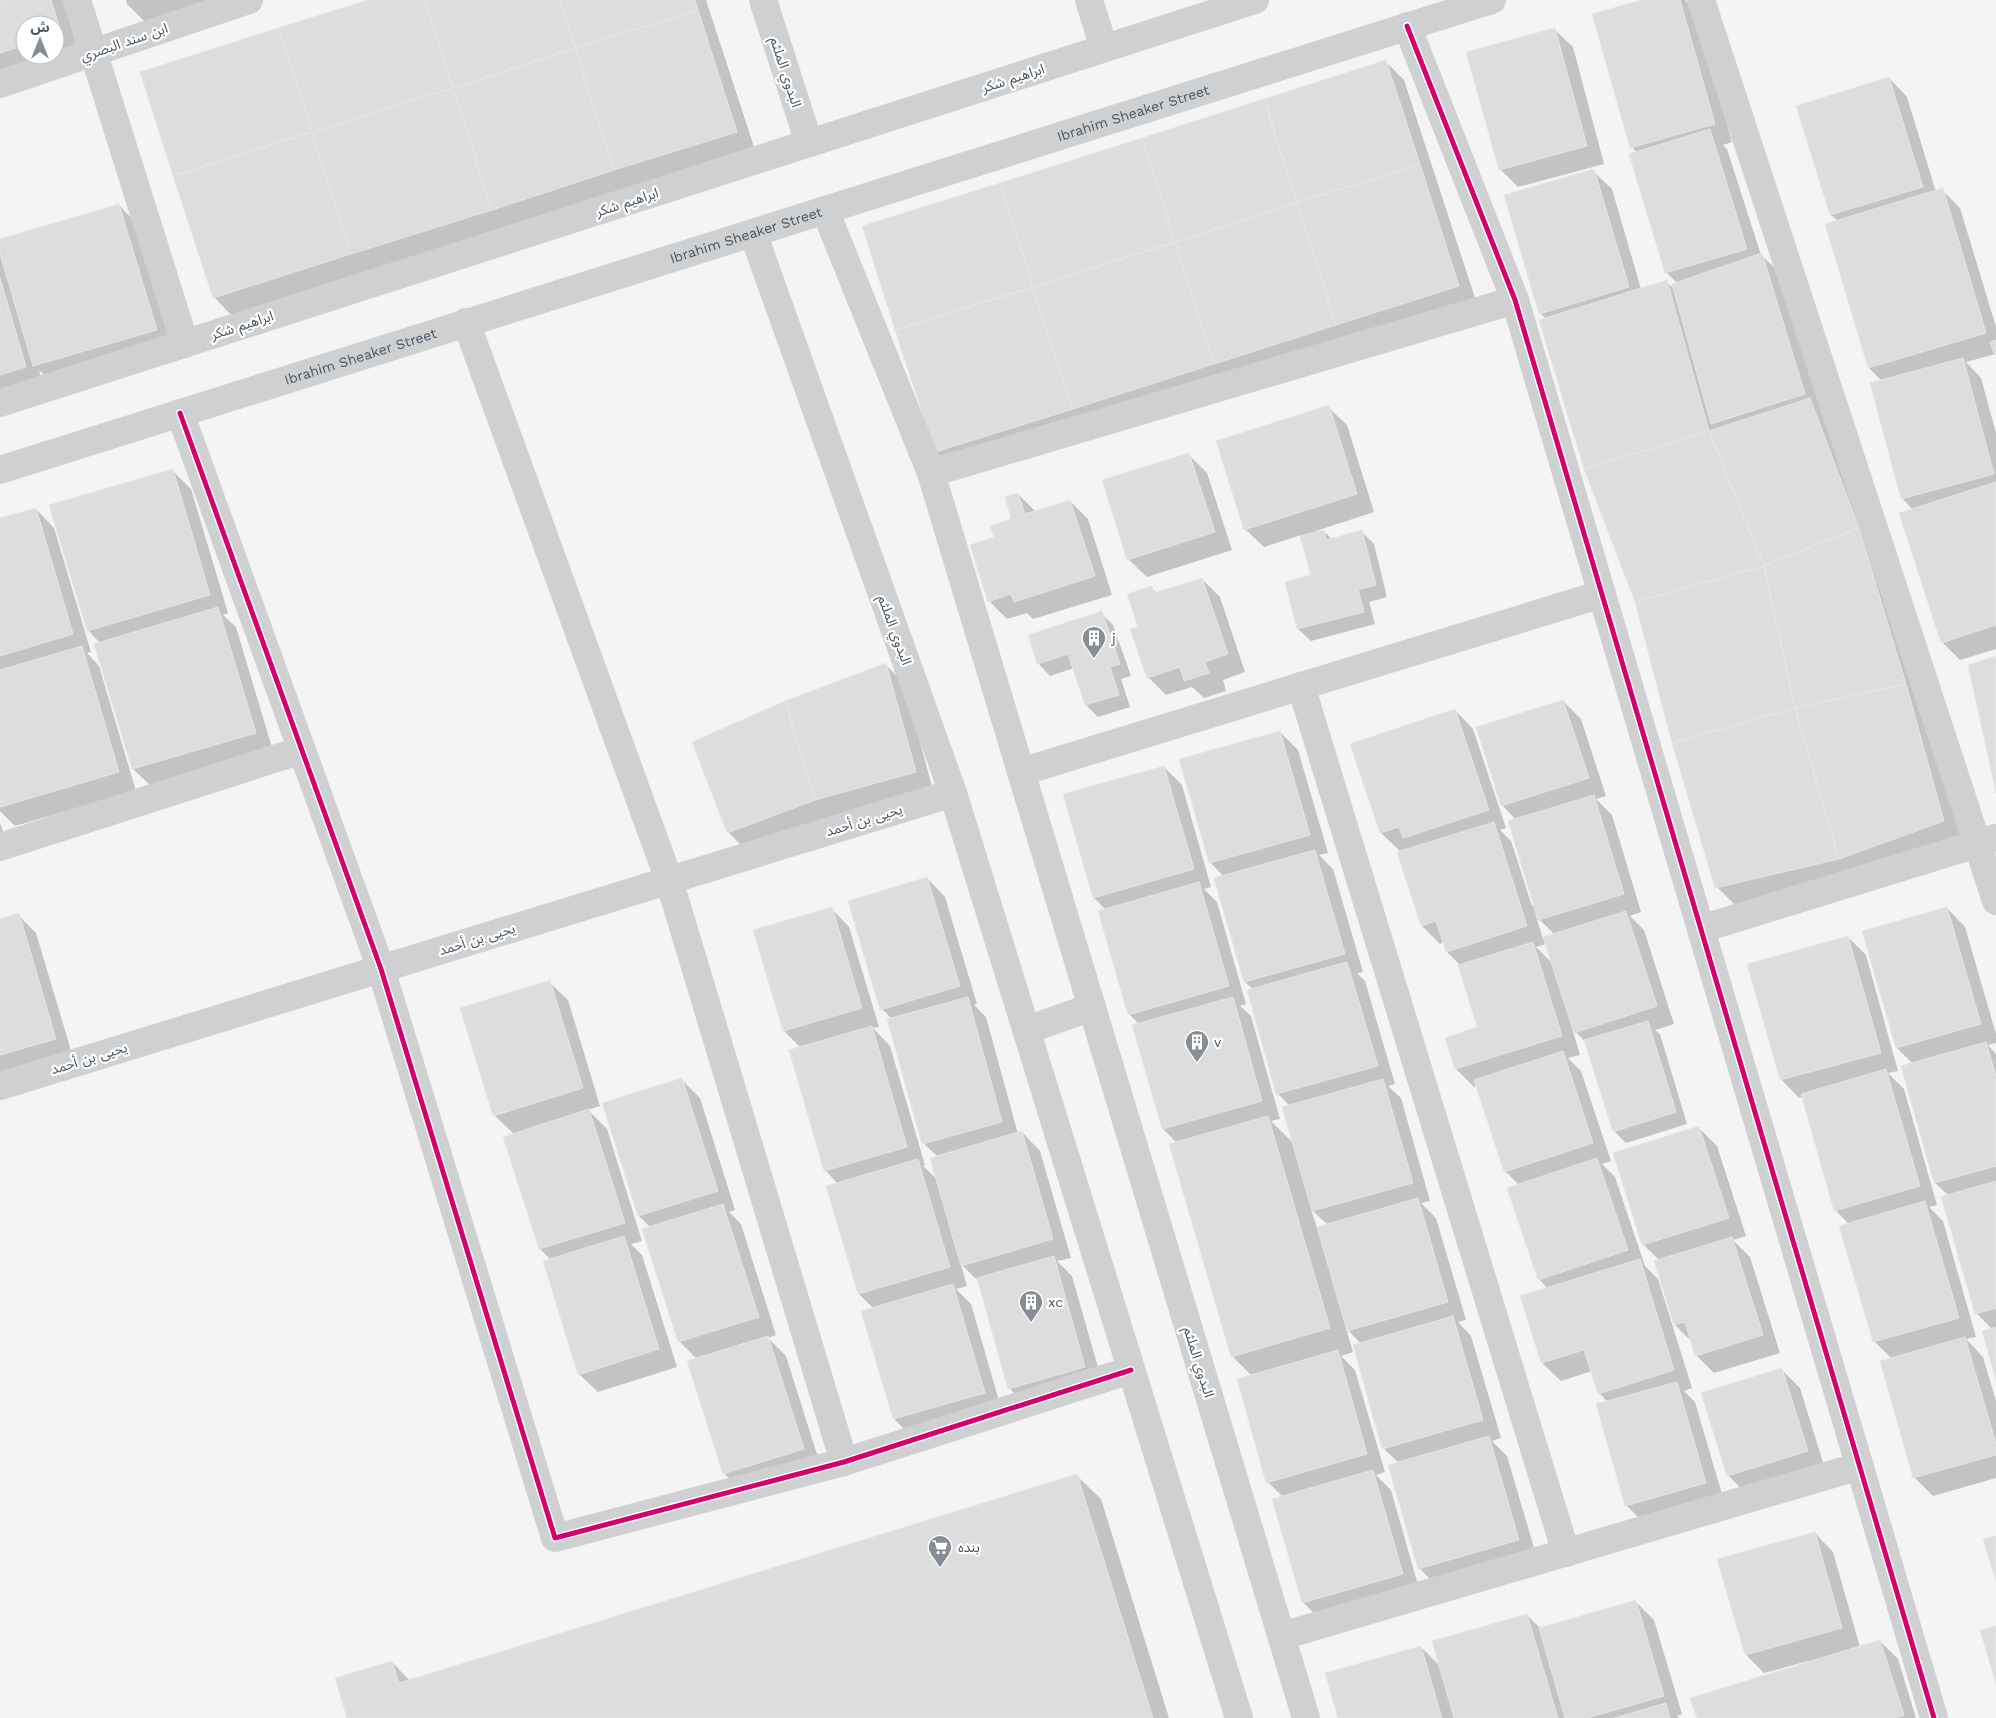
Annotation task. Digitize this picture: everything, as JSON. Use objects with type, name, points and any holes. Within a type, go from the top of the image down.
[{"type":"street","points":[[78,0],[185,344]]},
{"type":"street","name":"ابن سند البصري","points":[[0,84],[249,0]]},
{"type":"street","name":"البدوي الملثم","points":[[763,0],[809,143]]},
{"type":"street","points":[[1089,0],[1104,48]]},
{"type":"street","name":"ابراهيم شكر","points":[[0,403],[1255,0]]},
{"type":"street","name":"Ibrahim Sheaker Street","points":[[0,470],[1492,0]]},
{"type":"street","points":[[1701,0],[1987,841],[1996,901]]},
{"type":"street","points":[[1407,26],[1515,300],[1934,1718]]},
{"type":"street","name":"البدوي الملثم","points":[[824,210],[931,473],[1306,1718]]},
{"type":"street","name":"البدوي الملثم","points":[[753,233],[953,793],[1239,1718]]},
{"type":"street","points":[[931,473],[1515,300]]},
{"type":"street","points":[[466,322],[669,880],[844,1462]]},
{"type":"street","points":[[180,413],[381,969],[555,1538],[844,1462],[1131,1370]]},
{"type":"street","points":[[1021,772],[1602,594]]},
{"type":"street","points":[[1301,686],[1566,1552]]},
{"type":"street","points":[[0,847],[302,750]]},
{"type":"street","name":"يحيى بن أحمد","points":[[0,1086],[953,793]]},
{"type":"street","points":[[1701,929],[1987,841]]},
{"type":"street","points":[[1027,1030],[1092,1006]]},
{"type":"street","points":[[1282,1636],[1860,1466]]},
{"type":"building","points":[[0,0],[51,0],[56,15],[15,15],[15,48],[0,53]]},
{"type":"building","points":[[368,0],[425,0],[453,88],[312,132],[278,28]]},
{"type":"building","points":[[425,0],[560,0],[575,48],[453,88]]},
{"type":"building","points":[[560,0],[695,0],[698,10],[575,48]]},
{"type":"building","points":[[1641,0],[1680,0],[1715,124],[1630,148],[1592,14]]},
{"type":"building","points":[[698,10],[737,132],[614,170],[575,48]]},
{"type":"building","points":[[278,28],[312,132],[173,176],[140,72]]},
{"type":"building","points":[[1555,28],[1587,146],[1499,170],[1466,52]]},
{"type":"building","points":[[575,48],[614,170],[492,210],[453,88]]},
{"type":"building","points":[[1386,60],[1420,164],[1297,203],[1264,99]]},
{"type":"building","points":[[1889,77],[1923,187],[1830,215],[1796,106]]},
{"type":"building","points":[[453,88],[492,210],[351,254],[312,132]]},
{"type":"building","points":[[1264,99],[1297,203],[1175,242],[1142,138]]},
{"type":"building","points":[[1710,129],[1747,249],[1665,273],[1629,154]]},
{"type":"building","points":[[312,132],[351,254],[213,298],[173,176]]},
{"type":"building","points":[[1142,138],[1175,242],[1033,287],[1000,183]]},
{"type":"building","points":[[1420,164],[1459,286],[1336,325],[1297,203]]},
{"type":"building","points":[[1594,169],[1629,287],[1539,314],[1504,195]]},
{"type":"building","points":[[1000,183],[1033,287],[895,330],[862,226]]},
{"type":"building","points":[[1943,188],[1986,333],[1868,368],[1825,224]]},
{"type":"building","points":[[1297,203],[1336,325],[1214,364],[1175,242]]},
{"type":"building","points":[[119,204],[157,330],[33,366],[0,254],[0,239]]},
{"type":"building","points":[[1175,242],[1214,364],[1073,409],[1033,287]]},
{"type":"building","points":[[1762,253],[1805,394],[1711,424],[1672,284]]},
{"type":"building","points":[[0,278],[26,367],[0,375]]},
{"type":"building","points":[[1667,280],[1709,431],[1584,469],[1539,320]]},
{"type":"building","points":[[1033,287],[1073,409],[935,452],[895,330]]},
{"type":"building","points":[[1996,340],[1996,358],[1990,342]]},
{"type":"building","points":[[1963,358],[1994,474],[1901,499],[1870,383]]},
{"type":"building","points":[[1810,398],[1859,528],[1764,566],[1709,431]]},
{"type":"building","points":[[1329,405],[1357,494],[1244,530],[1216,441]]},
{"type":"building","points":[[1709,431],[1764,566],[1635,602],[1584,469]]},
{"type":"building","points":[[1189,453],[1215,532],[1127,560],[1102,480]]},
{"type":"building","points":[[173,469],[210,595],[87,631],[49,505]]},
{"type":"building","points":[[1996,482],[1996,625],[1941,643],[1899,513]]},
{"type":"building","points":[[1018,493],[1025,514],[1070,500],[1095,576],[1014,602],[1011,594],[988,602],[970,545],[994,537],[990,526],[1011,519],[1005,497]]},
{"type":"building","points":[[36,508],[73,634],[0,656],[0,518]]},
{"type":"building","points":[[1859,528],[1906,684],[1795,708],[1764,566]]},
{"type":"building","points":[[1324,530],[1326,540],[1362,530],[1376,585],[1358,590],[1364,612],[1297,629],[1285,582],[1311,575],[1300,536]]},
{"type":"building","points":[[1764,566],[1795,708],[1672,743],[1635,602]]},
{"type":"building","points":[[1202,578],[1228,654],[1205,662],[1209,673],[1184,681],[1180,667],[1147,678],[1130,629],[1138,627],[1127,594],[1152,586],[1154,593]]},
{"type":"building","points":[[218,607],[256,733],[132,769],[94,644]]},
{"type":"building","name":"j","points":[[1102,611],[1120,664],[1110,667],[1119,695],[1085,705],[1068,654],[1037,664],[1028,635]]},
{"type":"building","points":[[82,646],[119,772],[0,807],[0,670]]},
{"type":"building","points":[[1996,656],[1996,793],[1968,665]]},
{"type":"building","points":[[886,663],[916,772],[815,800],[785,701]]},
{"type":"building","points":[[1906,684],[1944,821],[1839,859],[1795,708]]},
{"type":"building","points":[[1563,700],[1589,778],[1501,806],[1476,727]]},
{"type":"building","points":[[785,701],[815,800],[727,833],[692,742]]},
{"type":"building","points":[[1795,708],[1839,859],[1715,888],[1672,743]]},
{"type":"building","points":[[1455,709],[1489,810],[1403,838],[1399,827],[1380,833],[1350,744]]},
{"type":"building","points":[[1280,731],[1310,835],[1209,863],[1179,759]]},
{"type":"building","points":[[1164,766],[1194,869],[1093,898],[1063,794]]},
{"type":"building","points":[[1594,795],[1624,894],[1538,920],[1508,821]]},
{"type":"building","points":[[1494,822],[1527,926],[1446,952],[1436,921],[1421,926],[1397,852]]},
{"type":"building","points":[[1315,850],[1345,954],[1244,982],[1214,878]]},
{"type":"building","points":[[927,877],[960,986],[880,1010],[848,901]]},
{"type":"building","points":[[1199,882],[1229,986],[1128,1015],[1098,911]]},
{"type":"building","points":[[832,907],[862,1008],[783,1031],[753,930]]},
{"type":"building","points":[[1947,907],[1981,1024],[1896,1048],[1862,931]]},
{"type":"building","points":[[1626,911],[1657,1006],[1574,1033],[1543,937]]},
{"type":"building","points":[[19,913],[56,1039],[0,1055],[0,919]]},
{"type":"building","points":[[1848,936],[1881,1053],[1780,1080],[1747,964]]},
{"type":"building","points":[[1533,942],[1562,1036],[1455,1069],[1445,1038],[1477,1027],[1458,965]]},
{"type":"building","points":[[1347,962],[1378,1066],[1276,1094],[1247,990]]},
{"type":"building","points":[[550,980],[583,1088],[493,1116],[460,1008]]},
{"type":"building","points":[[968,997],[1002,1122],[922,1144],[887,1019]]},
{"type":"building","name":"v","points":[[1233,997],[1262,1101],[1162,1129],[1132,1025]]},
{"type":"building","points":[[1648,1021],[1676,1112],[1613,1132],[1584,1040]]},
{"type":"building","points":[[872,1026],[907,1147],[824,1171],[789,1050]]},
{"type":"building","points":[[1986,1042],[1996,1076],[1996,1166],[1934,1183],[1901,1066]]},
{"type":"building","points":[[1563,1051],[1593,1143],[1504,1172],[1474,1080]]},
{"type":"building","points":[[1886,1069],[1920,1186],[1834,1211],[1801,1094]]},
{"type":"building","points":[[682,1078],[718,1191],[638,1216],[602,1103]]},
{"type":"building","points":[[1383,1079],[1413,1183],[1312,1211],[1282,1107]]},
{"type":"building","points":[[589,1109],[625,1223],[539,1249],[503,1137]]},
{"type":"building","points":[[1268,1116],[1330,1328],[1231,1357],[1169,1144]]},
{"type":"building","points":[[1699,1126],[1729,1218],[1642,1245],[1613,1153]]},
{"type":"building","points":[[1022,1131],[1053,1239],[961,1266],[930,1158]]},
{"type":"building","points":[[1597,1158],[1628,1250],[1538,1280],[1507,1188]]},
{"type":"building","points":[[918,1159],[950,1267],[858,1294],[826,1186]]},
{"type":"building","points":[[1996,1181],[1996,1308],[1975,1314],[1941,1197]]},
{"type":"building","points":[[1418,1198],[1448,1302],[1347,1331],[1317,1227]]},
{"type":"building","points":[[1925,1201],[1959,1318],[1873,1342],[1839,1226]]},
{"type":"building","points":[[723,1204],[759,1317],[678,1342],[642,1229]]},
{"type":"building","points":[[624,1236],[659,1349],[578,1375],[543,1261]]},
{"type":"building","points":[[1732,1237],[1763,1335],[1695,1356],[1685,1322],[1674,1325],[1654,1261]]},
{"type":"building","name":"xc","points":[[1054,1256],[1085,1367],[1008,1389],[977,1278]]},
{"type":"building","points":[[1640,1259],[1674,1370],[1598,1394],[1584,1350],[1541,1363],[1520,1296]]},
{"type":"building","points":[[953,1284],[985,1393],[893,1419],[861,1311]]},
{"type":"building","points":[[1453,1316],[1483,1420],[1382,1449],[1353,1345]]},
{"type":"building","points":[[1996,1327],[1996,1380],[1982,1331]]},
{"type":"building","points":[[768,1336],[804,1449],[723,1474],[687,1361]]},
{"type":"building","points":[[1965,1337],[1996,1444],[1996,1455],[1913,1478],[1880,1361]]},
{"type":"building","points":[[1338,1350],[1367,1454],[1266,1483],[1237,1379]]},
{"type":"building","points":[[1782,1368],[1808,1451],[1727,1476],[1701,1393]]},
{"type":"building","points":[[1677,1382],[1706,1483],[1625,1506],[1596,1404]]},
{"type":"building","points":[[1489,1436],[1519,1540],[1418,1569],[1388,1465]]},
{"type":"building","points":[[1373,1470],[1403,1574],[1302,1603],[1272,1499]]},
{"type":"building","name":"بنده","points":[[1077,1474],[1153,1718],[347,1718],[335,1678],[392,1661],[399,1683]]},
{"type":"building","points":[[1815,1532],[1842,1628],[1745,1655],[1717,1559]]},
{"type":"building","points":[[1996,1536],[1996,1582],[1983,1539]]},
{"type":"building","points":[[1636,1600],[1664,1696],[1587,1718],[1565,1718],[1539,1628]]},
{"type":"building","points":[[1527,1614],[1558,1718],[1454,1718],[1432,1641]]},
{"type":"building","points":[[1996,1626],[1996,1684],[1980,1630]]},
{"type":"building","points":[[1880,1640],[1904,1715],[1894,1718],[1697,1718],[1690,1698]]},
{"type":"building","points":[[1421,1646],[1442,1718],[1338,1718],[1325,1673]]},
{"type":"building","points":[[1666,1703],[1670,1718],[1614,1718]]},
{"type":"cycle path","points":[[1407,26],[1515,300],[1934,1718]]},
{"type":"cycle path","points":[[180,413],[381,969],[555,1538],[844,1462],[1131,1370]]},
{"type":"place","name":"j","points":[[1094,659]]},
{"type":"place","name":"v","points":[[1197,1063]]},
{"type":"place","name":"xc","points":[[1031,1323]]},
{"type":"place","name":"بنده","points":[[940,1568]]}]
